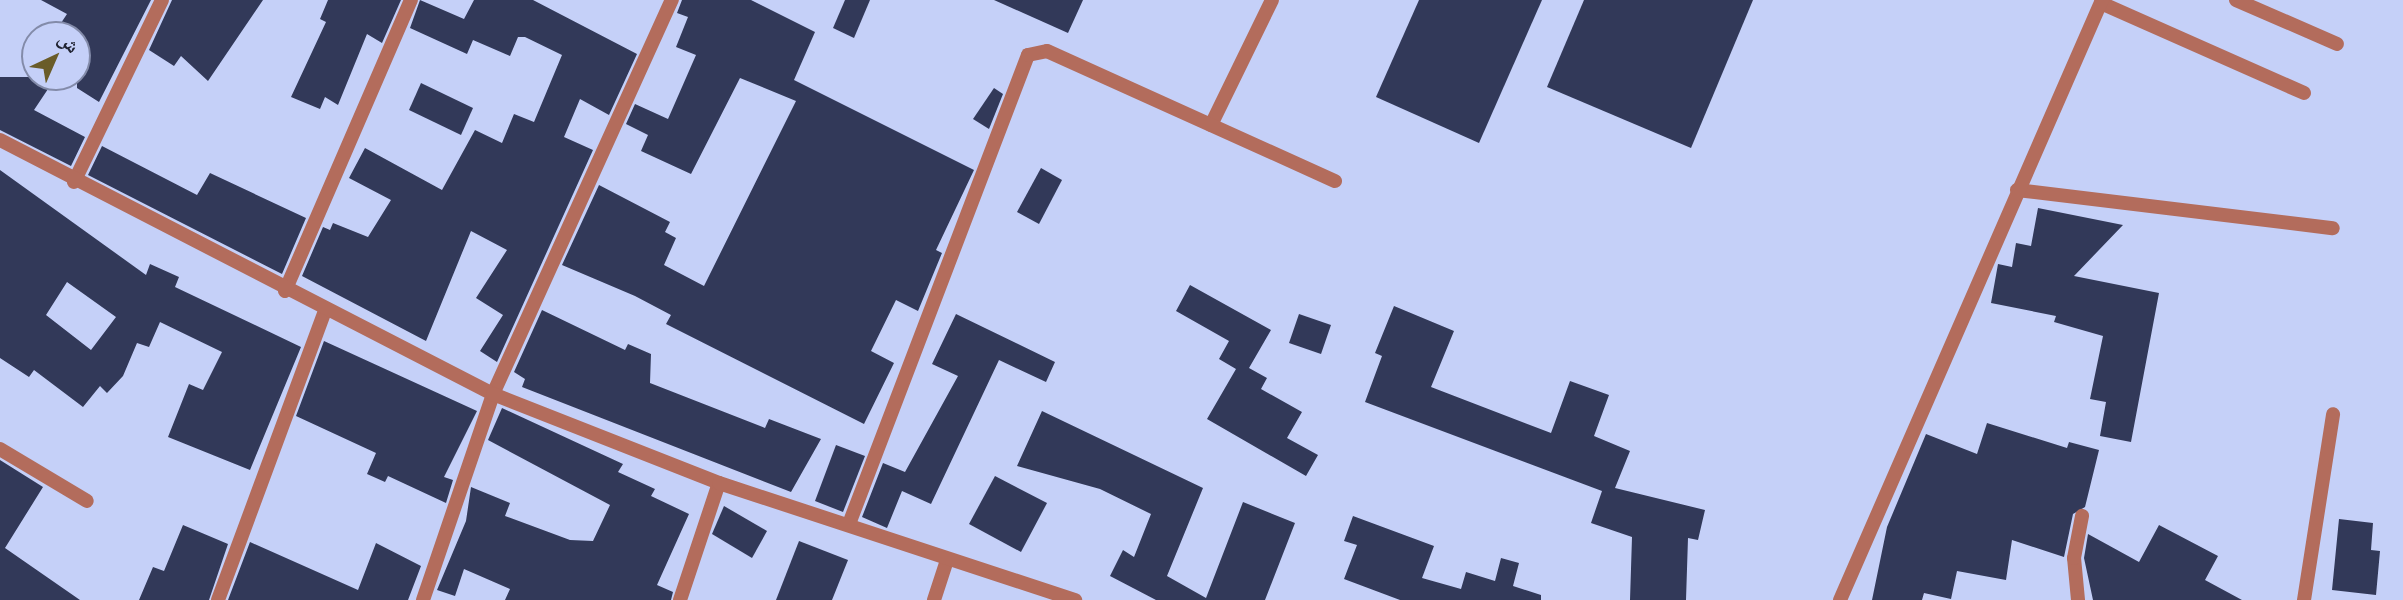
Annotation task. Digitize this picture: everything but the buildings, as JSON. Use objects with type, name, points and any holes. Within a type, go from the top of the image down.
[{"type":"street","points":[[74,182],[162,0]]},
{"type":"street","points":[[285,292],[411,0]]},
{"type":"street","points":[[423,600],[493,394],[672,0]]},
{"type":"street","points":[[1211,125],[1272,0]]},
{"type":"street","points":[[2236,0],[2337,44]]},
{"type":"street","points":[[1840,600],[2101,1],[2304,93]]},
{"type":"street","points":[[849,524],[1028,55],[1047,51],[1335,181]]},
{"type":"street","points":[[0,140],[74,182],[285,292],[493,394],[719,483],[1075,600]]},
{"type":"street","points":[[2017,190],[2333,228]]},
{"type":"street","points":[[218,600],[325,311]]},
{"type":"street","points":[[2304,600],[2333,414]]},
{"type":"street","points":[[0,449],[87,501]]},
{"type":"street","points":[[680,600],[719,483]]},
{"type":"street","points":[[2078,600],[2074,558],[2082,516]]},
{"type":"street","points":[[934,600],[947,559]]}]
